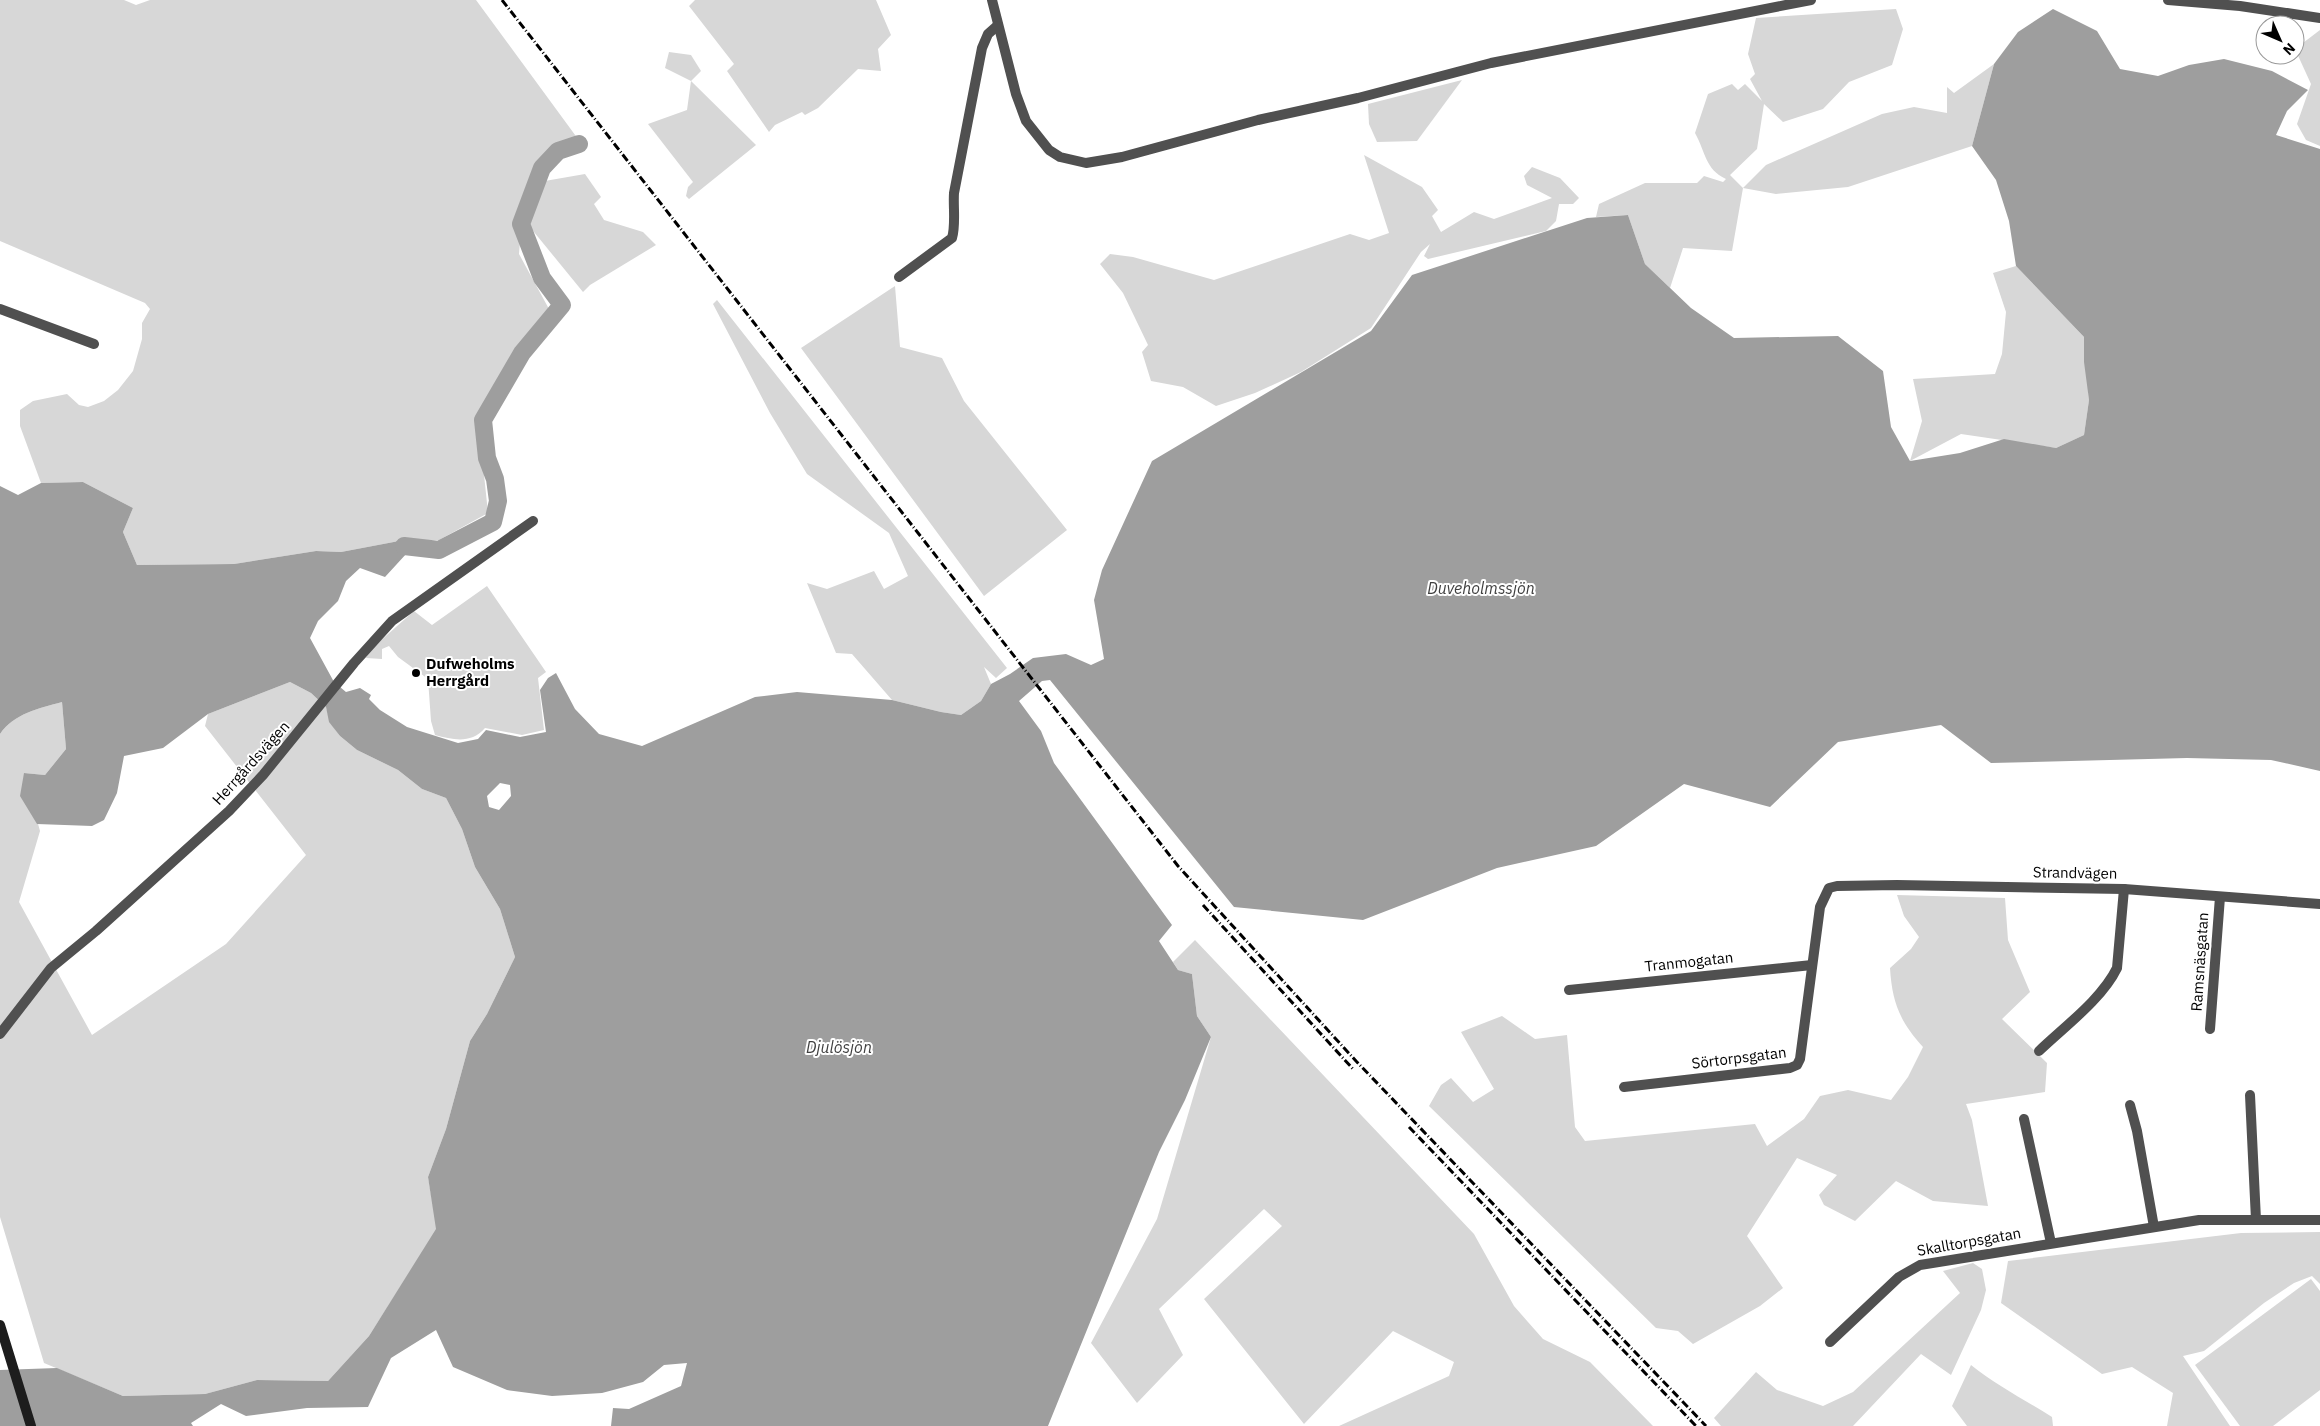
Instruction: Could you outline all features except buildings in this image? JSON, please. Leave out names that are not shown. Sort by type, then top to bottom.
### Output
[{"type":"main road","points":[[0,1325],[31,1426]]},
{"type":"street","points":[[992,0],[997,26],[1016,94],[1026,121],[1049,150],[1060,157],[1086,163],[1131,155],[1258,120],[1358,98],[1491,63],[1812,0]]},
{"type":"street","points":[[2168,0],[2240,6],[2320,18]]},
{"type":"street","points":[[899,277],[952,238],[954,230],[952,216],[954,193],[982,48],[988,34],[997,26]]},
{"type":"street","points":[[0,309],[94,344]]},
{"type":"street","name":"Herrgårdsvägen","points":[[0,1034],[51,968],[96,931],[229,811],[269,769],[338,683],[392,621],[533,521]]},
{"type":"street","name":"Strandvägen","points":[[1828,888],[1844,885],[1897,884],[2124,889],[2320,904]]},
{"type":"street","name":"Sörtorpsgatan","points":[[1624,1087],[1790,1068],[1796,1065],[1800,1059],[1820,906],[1828,888]]},
{"type":"street","points":[[2039,1051],[2113,977],[2117,968],[2124,889]]},
{"type":"street","name":"Ramsnäsgatan","points":[[2210,1029],[2220,897]]},
{"type":"street","name":"Tranmogatan","points":[[1569,990],[1812,965]]},
{"type":"street","points":[[2250,1095],[2256,1220]]},
{"type":"street","points":[[2130,1105],[2137,1131],[2154,1227]]},
{"type":"street","points":[[2024,1119],[2051,1243]]},
{"type":"street","name":"Skalltorpsgatan","points":[[1830,1342],[1909,1269],[1951,1259],[1990,1255],[2051,1243],[2198,1220],[2320,1220]]},
{"type":"shaded area","points":[[0,0],[124,0],[136,5],[150,0],[476,0],[578,139],[548,155],[534,178],[522,217],[519,254],[549,309],[493,386],[478,417],[488,513],[439,540],[399,541],[341,552],[316,551],[234,564],[137,565],[123,532],[133,508],[83,482],[41,483],[20,426],[20,410],[33,401],[67,394],[79,405],[88,407],[104,401],[118,390],[133,371],[142,339],[142,323],[150,309],[145,303],[0,241]]},
{"type":"shaded area","points":[[695,0],[876,0],[891,35],[878,49],[881,71],[858,69],[818,108],[805,115],[802,112],[775,125],[769,132],[727,71],[734,64],[689,6]]},
{"type":"shaded area","points":[[1896,9],[1903,29],[1892,65],[1849,82],[1823,109],[1783,122],[1764,104],[1757,149],[1730,175],[1743,188],[1732,251],[1683,248],[1670,288],[1645,264],[1628,215],[1596,217],[1599,204],[1645,183],[1697,183],[1704,176],[1723,182],[1726,179],[1719,175],[1710,165],[1695,133],[1708,94],[1732,84],[1738,90],[1745,84],[1762,101],[1750,79],[1755,74],[1748,54],[1756,18]]},
{"type":"shaded area","points":[[2320,30],[2320,146],[2306,140],[2297,124],[2311,84],[2302,65],[2305,65],[2305,41]]},
{"type":"shaded area","points":[[669,52],[691,55],[701,71],[691,81],[665,68]]},
{"type":"shaded area","points":[[1994,64],[1972,146],[1848,187],[1776,194],[1743,188],[1766,165],[1882,114],[1914,107],[1947,113],[1947,87],[1954,93]]},
{"type":"shaded area","points":[[1462,80],[1417,141],[1377,142],[1369,124],[1368,104]]},
{"type":"shaded area","points":[[691,81],[756,145],[689,199],[686,196],[688,187],[693,182],[648,124],[687,110]]},
{"type":"shaded area","points":[[1364,155],[1422,187],[1438,210],[1432,216],[1441,232],[1474,212],[1494,219],[1552,198],[1527,185],[1524,176],[1532,167],[1560,178],[1579,198],[1573,204],[1559,204],[1556,221],[1546,231],[1428,259],[1424,256],[1430,244],[1421,252],[1371,328],[1301,372],[1255,393],[1216,406],[1183,387],[1151,381],[1142,352],[1148,345],[1123,293],[1100,264],[1110,254],[1133,257],[1214,280],[1350,234],[1369,240],[1389,233]]},
{"type":"shaded area","points":[[585,174],[601,197],[594,204],[604,220],[643,232],[656,245],[590,285],[583,292],[525,221],[539,182]]},
{"type":"shaded area","points":[[2016,266],[2084,337],[2089,400],[2084,435],[2056,448],[1961,434],[1910,461],[1922,421],[1913,379],[1995,374],[2002,354],[2006,312],[1993,273]]},
{"type":"shaded area","points":[[895,286],[900,347],[942,358],[964,401],[1067,530],[984,596],[801,348]]},
{"type":"shaded area","points":[[717,300],[1007,668],[996,678],[984,667],[991,684],[981,701],[961,715],[892,700],[852,654],[836,653],[807,583],[827,589],[874,571],[884,589],[908,576],[889,533],[807,474],[770,413],[713,304]]},
{"type":"shaded area","points":[[487,586],[546,672],[538,678],[544,730],[522,735],[485,728],[474,737],[468,739],[435,735],[431,721],[428,679],[398,657],[389,646],[382,649],[382,659],[366,658],[369,651],[414,611],[432,625]]},
{"type":"shaded area","points":[[290,682],[311,693],[326,707],[330,722],[340,736],[357,750],[398,770],[422,789],[446,798],[462,829],[475,867],[500,909],[515,957],[487,1014],[470,1041],[446,1129],[428,1177],[437,1229],[369,1336],[328,1381],[257,1380],[205,1394],[123,1396],[44,1363],[0,1217],[0,734],[12,721],[36,709],[62,702],[66,749],[45,775],[24,773],[40,831],[19,902],[92,1035],[226,944],[306,855],[205,726],[208,714]]},
{"type":"shaded area","points":[[1897,895],[2005,898],[2008,940],[2030,992],[2002,1019],[2047,1063],[2045,1092],[1966,1104],[1972,1120],[1988,1206],[1933,1201],[1896,1181],[1855,1221],[1824,1205],[1819,1195],[1837,1175],[1797,1158],[1747,1236],[1783,1288],[1760,1306],[1693,1344],[1678,1331],[1656,1328],[1429,1106],[1441,1085],[1451,1078],[1473,1102],[1494,1089],[1461,1032],[1502,1016],[1535,1039],[1567,1035],[1575,1127],[1585,1141],[1755,1124],[1767,1146],[1804,1119],[1820,1096],[1848,1090],[1891,1100],[1908,1077],[1923,1047],[1903,1020],[1895,1001],[1891,980],[1890,968],[1911,949],[1919,937],[1904,916]]},
{"type":"shaded area","points":[[1195,940],[1474,1234],[1514,1306],[1543,1339],[1590,1362],[1653,1426],[1339,1426],[1449,1376],[1454,1362],[1393,1331],[1304,1424],[1204,1299],[1282,1226],[1264,1209],[1159,1309],[1183,1355],[1137,1403],[1091,1343],[1157,1219],[1211,1037],[1197,1016],[1192,974],[1178,970],[1173,962]]},
{"type":"shaded area","points":[[2320,1232],[2320,1284],[2312,1276],[2294,1283],[2264,1303],[2204,1351],[2183,1356],[2230,1426],[2167,1426],[2173,1393],[2132,1367],[2102,1374],[2001,1303],[2008,1261],[2241,1233]]},
{"type":"shaded area","points":[[1973,1263],[1982,1269],[1986,1290],[1981,1310],[1951,1375],[1921,1354],[1853,1426],[1721,1426],[1714,1418],[1756,1372],[1777,1390],[1823,1406],[1853,1392],[1960,1293],[1943,1271]]},
{"type":"shaded area","points":[[2311,1279],[2320,1291],[2320,1390],[2273,1426],[2240,1426],[2195,1365]]},
{"type":"shaded area","points":[[1971,1365],[2000,1386],[2052,1417],[2053,1426],[1967,1426],[1952,1406]]},
{"type":"water","points":[[2053,9],[2097,31],[2120,69],[2158,76],[2189,65],[2224,59],[2272,71],[2308,90],[2287,111],[2276,135],[2320,149],[2320,771],[2271,760],[2187,758],[1991,763],[1941,725],[1838,742],[1770,807],[1684,784],[1596,846],[1497,868],[1363,920],[1234,907],[1050,680],[1042,681],[1019,701],[1041,731],[1054,763],[1172,925],[1159,941],[1178,970],[1192,974],[1197,1016],[1211,1037],[1185,1100],[1159,1152],[1048,1426],[611,1426],[613,1408],[629,1409],[681,1386],[687,1363],[664,1365],[643,1382],[602,1393],[552,1396],[507,1390],[453,1367],[436,1330],[391,1358],[368,1407],[307,1408],[246,1416],[221,1404],[191,1423],[193,1426],[0,1426],[0,1370],[57,1368],[123,1396],[205,1394],[257,1380],[328,1381],[369,1336],[436,1229],[428,1177],[446,1129],[470,1041],[487,1014],[515,957],[500,909],[475,867],[462,829],[446,798],[422,789],[398,770],[357,750],[340,736],[329,722],[326,707],[311,693],[290,682],[208,714],[163,748],[124,756],[117,793],[104,820],[92,826],[37,824],[20,796],[24,773],[45,775],[66,749],[62,702],[36,709],[12,721],[0,734],[0,486],[18,495],[41,483],[83,482],[133,508],[123,532],[137,565],[234,564],[316,551],[341,552],[399,541],[407,553],[385,577],[360,568],[346,581],[338,601],[318,621],[310,638],[334,682],[346,692],[360,688],[371,695],[369,699],[380,710],[407,727],[458,743],[478,739],[486,730],[520,737],[546,732],[540,690],[548,678],[556,673],[575,709],[599,734],[642,746],[755,697],[797,692],[892,700],[961,715],[981,701],[991,684],[1033,658],[1066,654],[1091,665],[1104,659],[1094,600],[1102,570],[1152,461],[1371,331],[1412,275],[1587,218],[1628,215],[1645,264],[1691,308],[1734,338],[1838,336],[1883,371],[1891,427],[1910,461],[1960,453],[2004,439],[2056,448],[2084,435],[2089,400],[2084,362],[2084,337],[2016,266],[2009,221],[1996,180],[1972,146],[1994,64],[2018,32]],"holes":[[[500,783],[510,785],[511,796],[499,810],[489,807],[487,796]]]},
{"type":"waterway","points":[[404,546],[439,550],[493,522],[498,501],[495,479],[487,458],[483,420],[522,353],[562,305],[542,278],[521,224],[542,168],[558,151],[579,144]]},
{"type":"railway","points":[[502,0],[1178,866],[1356,1061],[1706,1426]]},
{"type":"railway","points":[[1203,905],[1353,1069]]},
{"type":"railway","points":[[1409,1127],[1696,1426]]},
{"type":"place","name":"Dufweholms Herrgård","points":[[416,673]]},
{"type":"water label","name":"Duveholmssjön","points":[[1481,588]]},
{"type":"water label","name":"Djulösjön","points":[[839,1047]]}]
